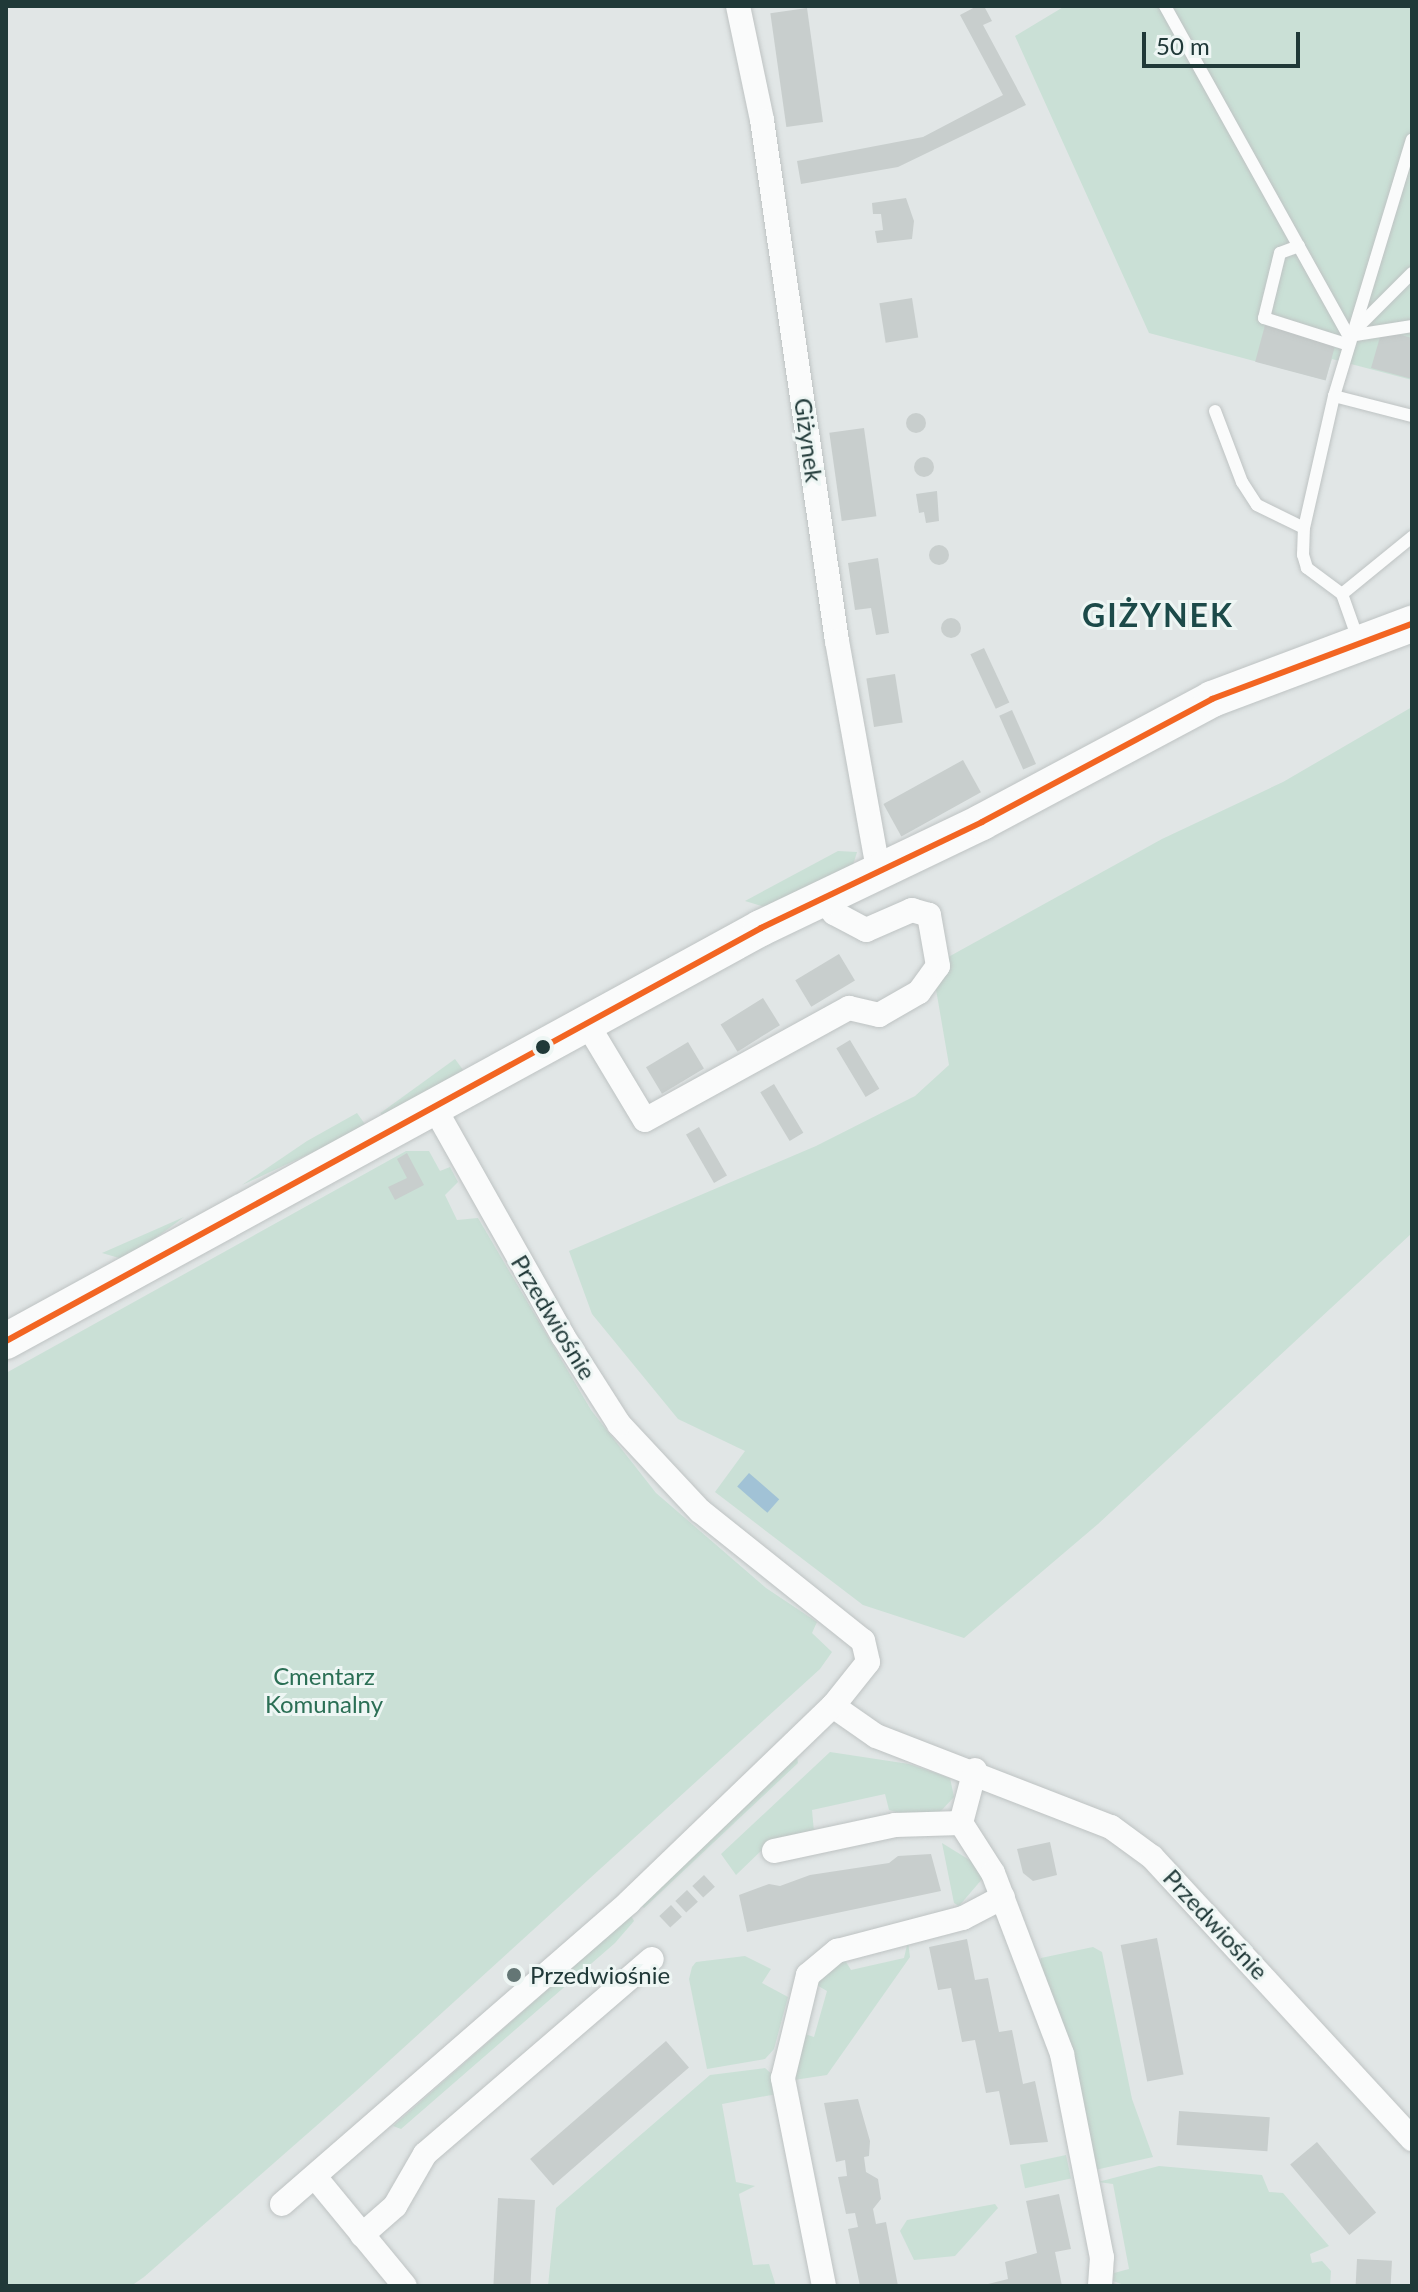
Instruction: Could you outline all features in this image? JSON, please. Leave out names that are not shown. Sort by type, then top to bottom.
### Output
[{"type":"street","name":"Giżynek","points":[[738,6],[762,120],[837,641],[879,874]]},
{"type":"street","points":[[6,1341],[586,1022],[823,899],[879,874],[1212,699],[1412,624]]},
{"type":"street","points":[[586,1022],[645,1120],[849,1008],[879,1015],[919,992],[938,966],[929,915],[912,910],[866,930],[834,913],[823,899]]},
{"type":"street","name":"Przedwiośnie","points":[[282,2204],[629,1902],[833,1706],[863,1674],[868,1662],[863,1641],[700,1511],[619,1424],[563,1336],[433,1105]]},
{"type":"street","name":"Przedwiośnie","points":[[833,1706],[876,1736],[975,1770],[1111,1827],[1152,1857],[1412,2139]]},
{"type":"street","points":[[975,1770],[961,1823],[1003,1897],[1062,2054],[1102,2257],[1100,2286]]},
{"type":"street","points":[[774,1851],[895,1825],[961,1823]]},
{"type":"street","points":[[824,2286],[783,2078],[808,1975],[837,1951],[963,1918],[1003,1897]]},
{"type":"street","points":[[362,2235],[395,2206],[425,2154],[652,1959]]},
{"type":"street","points":[[315,2177],[405,2286]]},
{"type":"lane","points":[[1165,6],[1348,340]]},
{"type":"lane","points":[[1359,642],[1342,594],[1307,568],[1304,528],[1348,340],[1386,235],[1412,140]]},
{"type":"lane","points":[[1299,246],[1280,253],[1264,318],[1348,340],[1412,326]]},
{"type":"lane","points":[[1348,340],[1412,273]]},
{"type":"lane","points":[[1334,396],[1412,416]]},
{"type":"lane","points":[[1215,411],[1242,482],[1257,505],[1304,528]]},
{"type":"lane","points":[[1342,594],[1412,537]]},
{"type":"green space","points":[[1065,6],[1412,6],[1412,380],[1332,359],[1325,380],[1149,333],[1015,36]]},
{"type":"green space","points":[[1412,707],[1412,1233],[1098,1524],[964,1638],[863,1605],[715,1492],[745,1451],[678,1419],[592,1314],[569,1251],[816,1146],[915,1096],[949,1065],[932,966],[1162,839],[1283,782]]},
{"type":"green space","points":[[838,851],[857,852],[853,865],[772,909],[745,901]]},
{"type":"green space","points":[[455,1059],[466,1074],[392,1128],[381,1113]]},
{"type":"green space","points":[[357,1113],[367,1127],[242,1185],[307,1141]]},
{"type":"green space","name":"Cmentarz Komunalny","points":[[406,1151],[429,1151],[440,1171],[450,1167],[458,1182],[445,1195],[457,1220],[478,1218],[591,1410],[656,1493],[766,1588],[817,1622],[812,1633],[832,1652],[820,1669],[356,2091],[144,2277],[131,2286],[6,2286],[6,1373]]},
{"type":"green space","points":[[184,1217],[126,1260],[102,1253]]},
{"type":"green space","points":[[830,1752],[909,1764],[950,1778],[954,1797],[939,1813],[919,1818],[889,1810],[885,1794],[812,1810],[814,1832],[767,1845],[736,1875],[721,1854]]},
{"type":"green space","points":[[797,1757],[798,1763],[644,1908],[642,1906]]},
{"type":"green space","points":[[942,1843],[976,1864],[983,1878],[959,1906],[954,1903]]},
{"type":"green space","points":[[631,1916],[634,1921],[615,1943],[401,2129],[393,2126]]},
{"type":"green space","points":[[908,1941],[910,1957],[827,2075],[794,2080],[805,2034],[814,2037],[827,1991],[815,1984],[843,1957],[851,1970],[904,1958]]},
{"type":"green space","points":[[1093,1947],[1102,1952],[1132,2099],[1153,2157],[1095,2170],[1039,1964],[1041,1958]]},
{"type":"green space","points":[[745,1956],[771,1969],[762,1983],[788,1997],[774,2049],[765,2059],[707,2069],[689,1979],[692,1967],[696,1962]]},
{"type":"green space","points":[[765,2068],[774,2076],[777,2094],[722,2104],[736,2182],[755,2186],[739,2194],[753,2265],[769,2264],[776,2286],[548,2286],[556,2208],[710,2075]]},
{"type":"green space","points":[[1066,2155],[1071,2178],[1025,2188],[1020,2165]]},
{"type":"green space","points":[[1159,2166],[1262,2175],[1269,2192],[1283,2193],[1329,2246],[1310,2254],[1312,2263],[1322,2261],[1331,2271],[1330,2286],[1127,2286],[1113,2281],[1114,2273],[1129,2269],[1113,2184],[1098,2182]]},
{"type":"green space","points":[[995,2204],[998,2208],[955,2256],[914,2260],[900,2231],[907,2220]]},
{"type":"water","points":[[749,1473],[779,1499],[767,1513],[737,1487]]},
{"type":"building","points":[[977,6],[984,6],[992,21],[983,25],[1026,105],[898,167],[801,184],[797,161],[923,137],[1003,95],[960,15]]},
{"type":"building","points":[[807,8],[823,122],[786,127],[770,13]]},
{"type":"building","points":[[906,198],[914,221],[912,239],[877,243],[875,231],[883,230],[881,214],[873,214],[872,203]]},
{"type":"building","points":[[912,298],[918,338],[886,343],[879,303]]},
{"type":"building","points":[[1265,325],[1336,344],[1326,381],[1255,362]]},
{"type":"building","points":[[1382,330],[1412,338],[1412,379],[1371,368]]},
{"type":"building","points":[[916,413],[923,416],[926,423],[923,430],[916,433],[909,430],[906,423],[909,416]]},
{"type":"building","points":[[864,428],[876,516],[842,521],[829,433]]},
{"type":"building","points":[[924,457],[931,460],[934,467],[931,474],[924,477],[917,474],[914,467],[917,460]]},
{"type":"building","points":[[937,491],[939,521],[926,523],[924,512],[919,513],[916,494]]},
{"type":"building","points":[[939,545],[946,548],[949,555],[946,562],[939,565],[932,562],[929,555],[932,548]]},
{"type":"building","points":[[878,558],[889,633],[876,635],[871,608],[855,610],[848,563]]},
{"type":"building","points":[[951,618],[958,621],[961,628],[958,635],[951,638],[944,635],[941,628],[944,621]]},
{"type":"building","points":[[984,648],[1009,702],[996,709],[970,654]]},
{"type":"building","points":[[895,674],[903,722],[874,727],[866,679]]},
{"type":"building","points":[[1012,710],[1036,764],[1023,770],[999,716]]},
{"type":"building","points":[[963,760],[981,792],[901,836],[883,804]]},
{"type":"building","points":[[839,954],[855,981],[811,1007],[795,980]]},
{"type":"building","points":[[763,998],[780,1025],[738,1052],[721,1024]]},
{"type":"building","points":[[850,1040],[879,1089],[866,1097],[836,1048]]},
{"type":"building","points":[[688,1042],[704,1069],[662,1094],[646,1067]]},
{"type":"building","points":[[774,1084],[803,1133],[790,1141],[760,1092]]},
{"type":"building","points":[[699,1127],[727,1175],[714,1183],[686,1134]]},
{"type":"building","points":[[407,1153],[424,1185],[395,1200],[388,1187],[407,1178],[397,1159]]},
{"type":"building","points":[[1050,1842],[1057,1875],[1033,1881],[1023,1873],[1017,1849]]},
{"type":"building","points":[[931,1854],[941,1891],[747,1932],[739,1895],[769,1884],[780,1886],[810,1875],[889,1863],[898,1856]]},
{"type":"building","points":[[704,1875],[715,1887],[703,1898],[692,1886]]},
{"type":"building","points":[[687,1890],[698,1902],[686,1913],[675,1901]]},
{"type":"building","points":[[671,1905],[682,1917],[670,1928],[659,1916]]},
{"type":"building","points":[[1157,1938],[1184,2074],[1147,2082],[1121,1945]]},
{"type":"building","points":[[967,1939],[975,1980],[988,1978],[999,2032],[1012,2030],[1023,2084],[1035,2081],[1048,2142],[1010,2145],[999,2091],[986,2093],[975,2040],[962,2042],[951,1988],[938,1990],[929,1947]]},
{"type":"building","points":[[666,2041],[689,2067],[553,2186],[530,2159]]},
{"type":"building","points":[[858,2099],[870,2141],[869,2156],[864,2157],[866,2172],[878,2179],[881,2199],[873,2209],[876,2224],[886,2222],[898,2286],[860,2286],[848,2229],[858,2227],[855,2213],[846,2214],[838,2177],[847,2176],[845,2160],[836,2162],[824,2103]]},
{"type":"building","points":[[1179,2111],[1270,2117],[1267,2151],[1177,2145]]},
{"type":"building","points":[[1317,2142],[1376,2212],[1349,2235],[1290,2164]]},
{"type":"building","points":[[1059,2194],[1071,2249],[1055,2252],[1062,2286],[980,2286],[1008,2279],[1005,2262],[1037,2253],[1026,2201]]},
{"type":"building","points":[[498,2198],[535,2200],[530,2286],[493,2284]]},
{"type":"building","points":[[1357,2259],[1392,2261],[1391,2286],[1356,2286]]},
{"type":"transit line","points":[[6,1341],[761,928],[982,822],[1212,699],[1412,624]]},
{"type":"place","name":"Przedwiośnie","points":[[514,1975]]},
{"type":"district","name":"GIŻYNEK","points":[[1158,615]]}]
